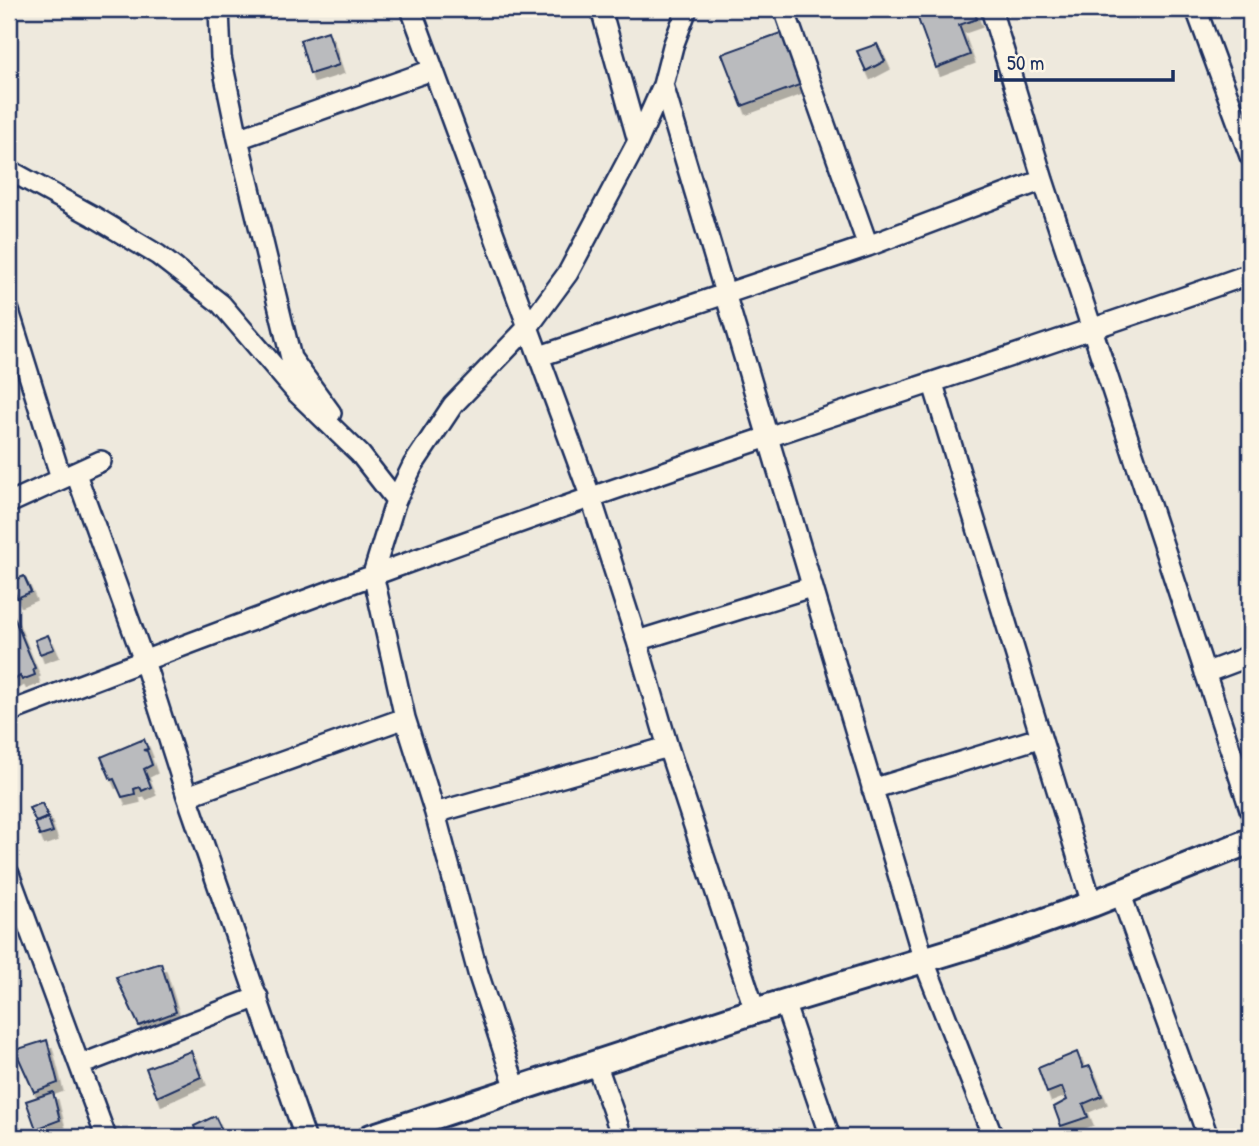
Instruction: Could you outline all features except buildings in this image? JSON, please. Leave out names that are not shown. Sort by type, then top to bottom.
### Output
[{"type":"street","points":[[219,9],[221,57],[291,358],[396,500]]},
{"type":"street","points":[[411,9],[530,326],[591,498],[668,747],[755,1011]]},
{"type":"street","points":[[601,9],[638,141]]},
{"type":"street","points":[[516,1089],[478,973],[435,814],[405,718],[373,574],[396,500],[413,465],[453,405],[530,326],[568,273],[638,141],[663,85],[673,46],[687,9]]},
{"type":"street","points":[[783,9],[868,246]]},
{"type":"street","points":[[991,9],[1043,180],[1250,809]]},
{"type":"street","points":[[1196,9],[1250,156]]},
{"type":"street","points":[[238,139],[432,70]]},
{"type":"street","points":[[663,85],[924,961],[993,1137]]},
{"type":"street","points":[[9,170],[158,255],[221,304],[297,393],[360,454]]},
{"type":"street","points":[[540,356],[868,246],[1043,180]]},
{"type":"street","points":[[9,712],[373,574],[768,437],[1093,331],[1250,274]]},
{"type":"street","points":[[9,311],[68,476],[144,661],[187,796],[305,1137]]},
{"type":"street","points":[[933,384],[1092,904]]},
{"type":"street","points":[[9,503],[101,461]]},
{"type":"street","points":[[637,641],[811,587]]},
{"type":"street","points":[[1205,673],[1250,656]]},
{"type":"street","points":[[187,796],[405,718]]},
{"type":"street","points":[[872,789],[1040,738]]},
{"type":"street","points":[[435,814],[668,747]]},
{"type":"street","points":[[371,1137],[416,1130],[516,1089],[755,1011],[924,961],[1092,904],[1250,841]]},
{"type":"street","points":[[9,874],[106,1137]]},
{"type":"street","points":[[1120,891],[1208,1137]]},
{"type":"street","points":[[80,1065],[258,997]]},
{"type":"street","points":[[784,1002],[830,1137]]},
{"type":"street","points":[[596,1063],[622,1137]]}]
